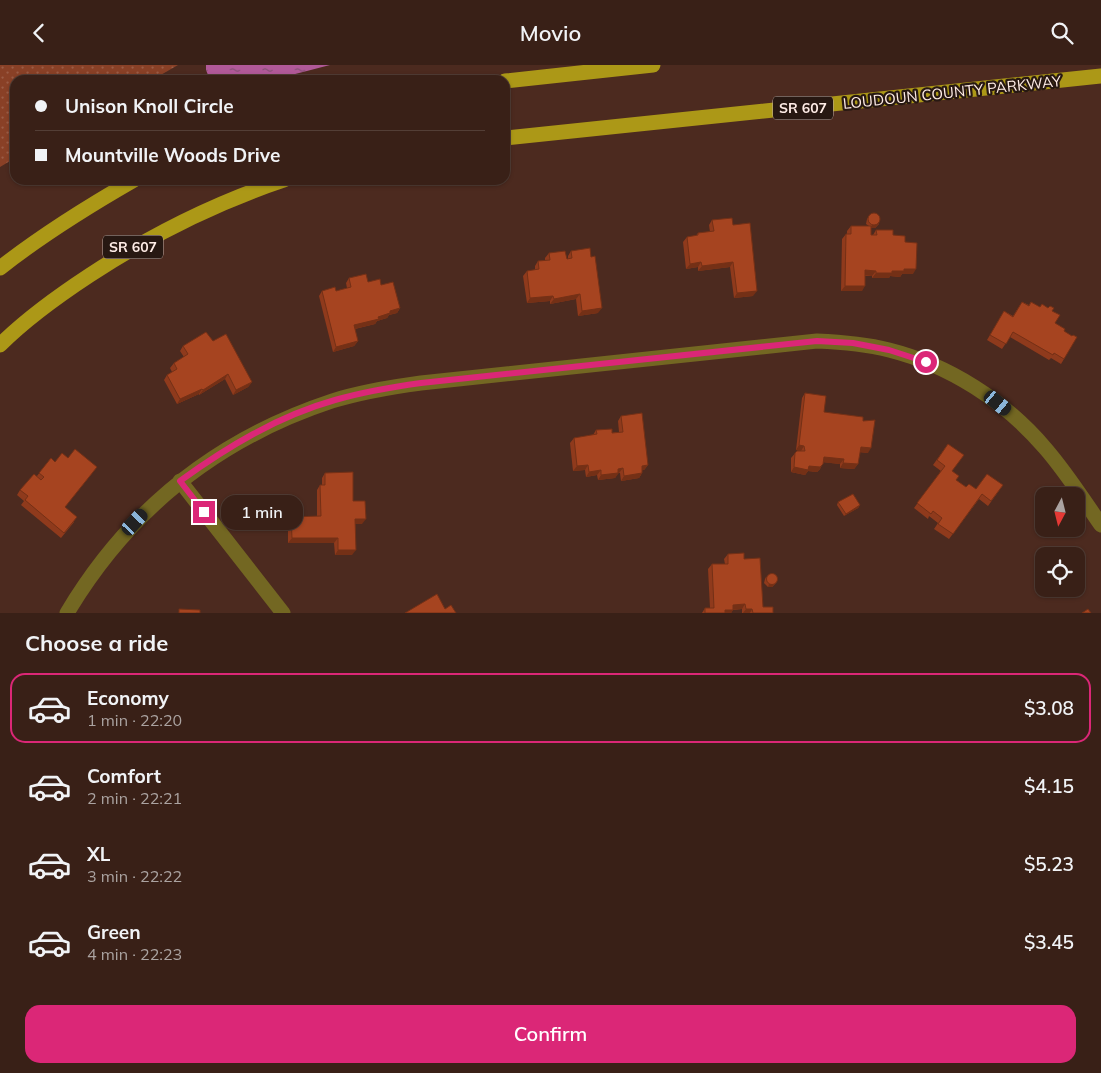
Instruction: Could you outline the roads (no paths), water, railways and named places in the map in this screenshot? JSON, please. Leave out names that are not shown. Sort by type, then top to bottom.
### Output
[{"type":"main road","points":[[510,80],[653,65]]},
{"type":"main road","name":"LOUDOUN COUNTY PARKWAY","points":[[510,137],[1101,76]]},
{"type":"main road","points":[[0,268],[35,241],[83,209],[125,185]]},
{"type":"main road","name":"SR 607","points":[[0,345],[15,329],[62,293],[146,239],[196,213],[268,185]]},
{"type":"street","points":[[67,613],[84,585],[113,546],[146,511],[180,481],[216,455],[288,417],[334,401],[381,389],[421,383],[817,341],[853,343],[889,350],[926,362],[953,374],[987,394],[1019,420],[1045,448],[1101,525]]},
{"type":"street","points":[[180,481],[283,613]]},
{"type":"water","points":[[206,65],[330,65],[291,75],[208,75]]}]
